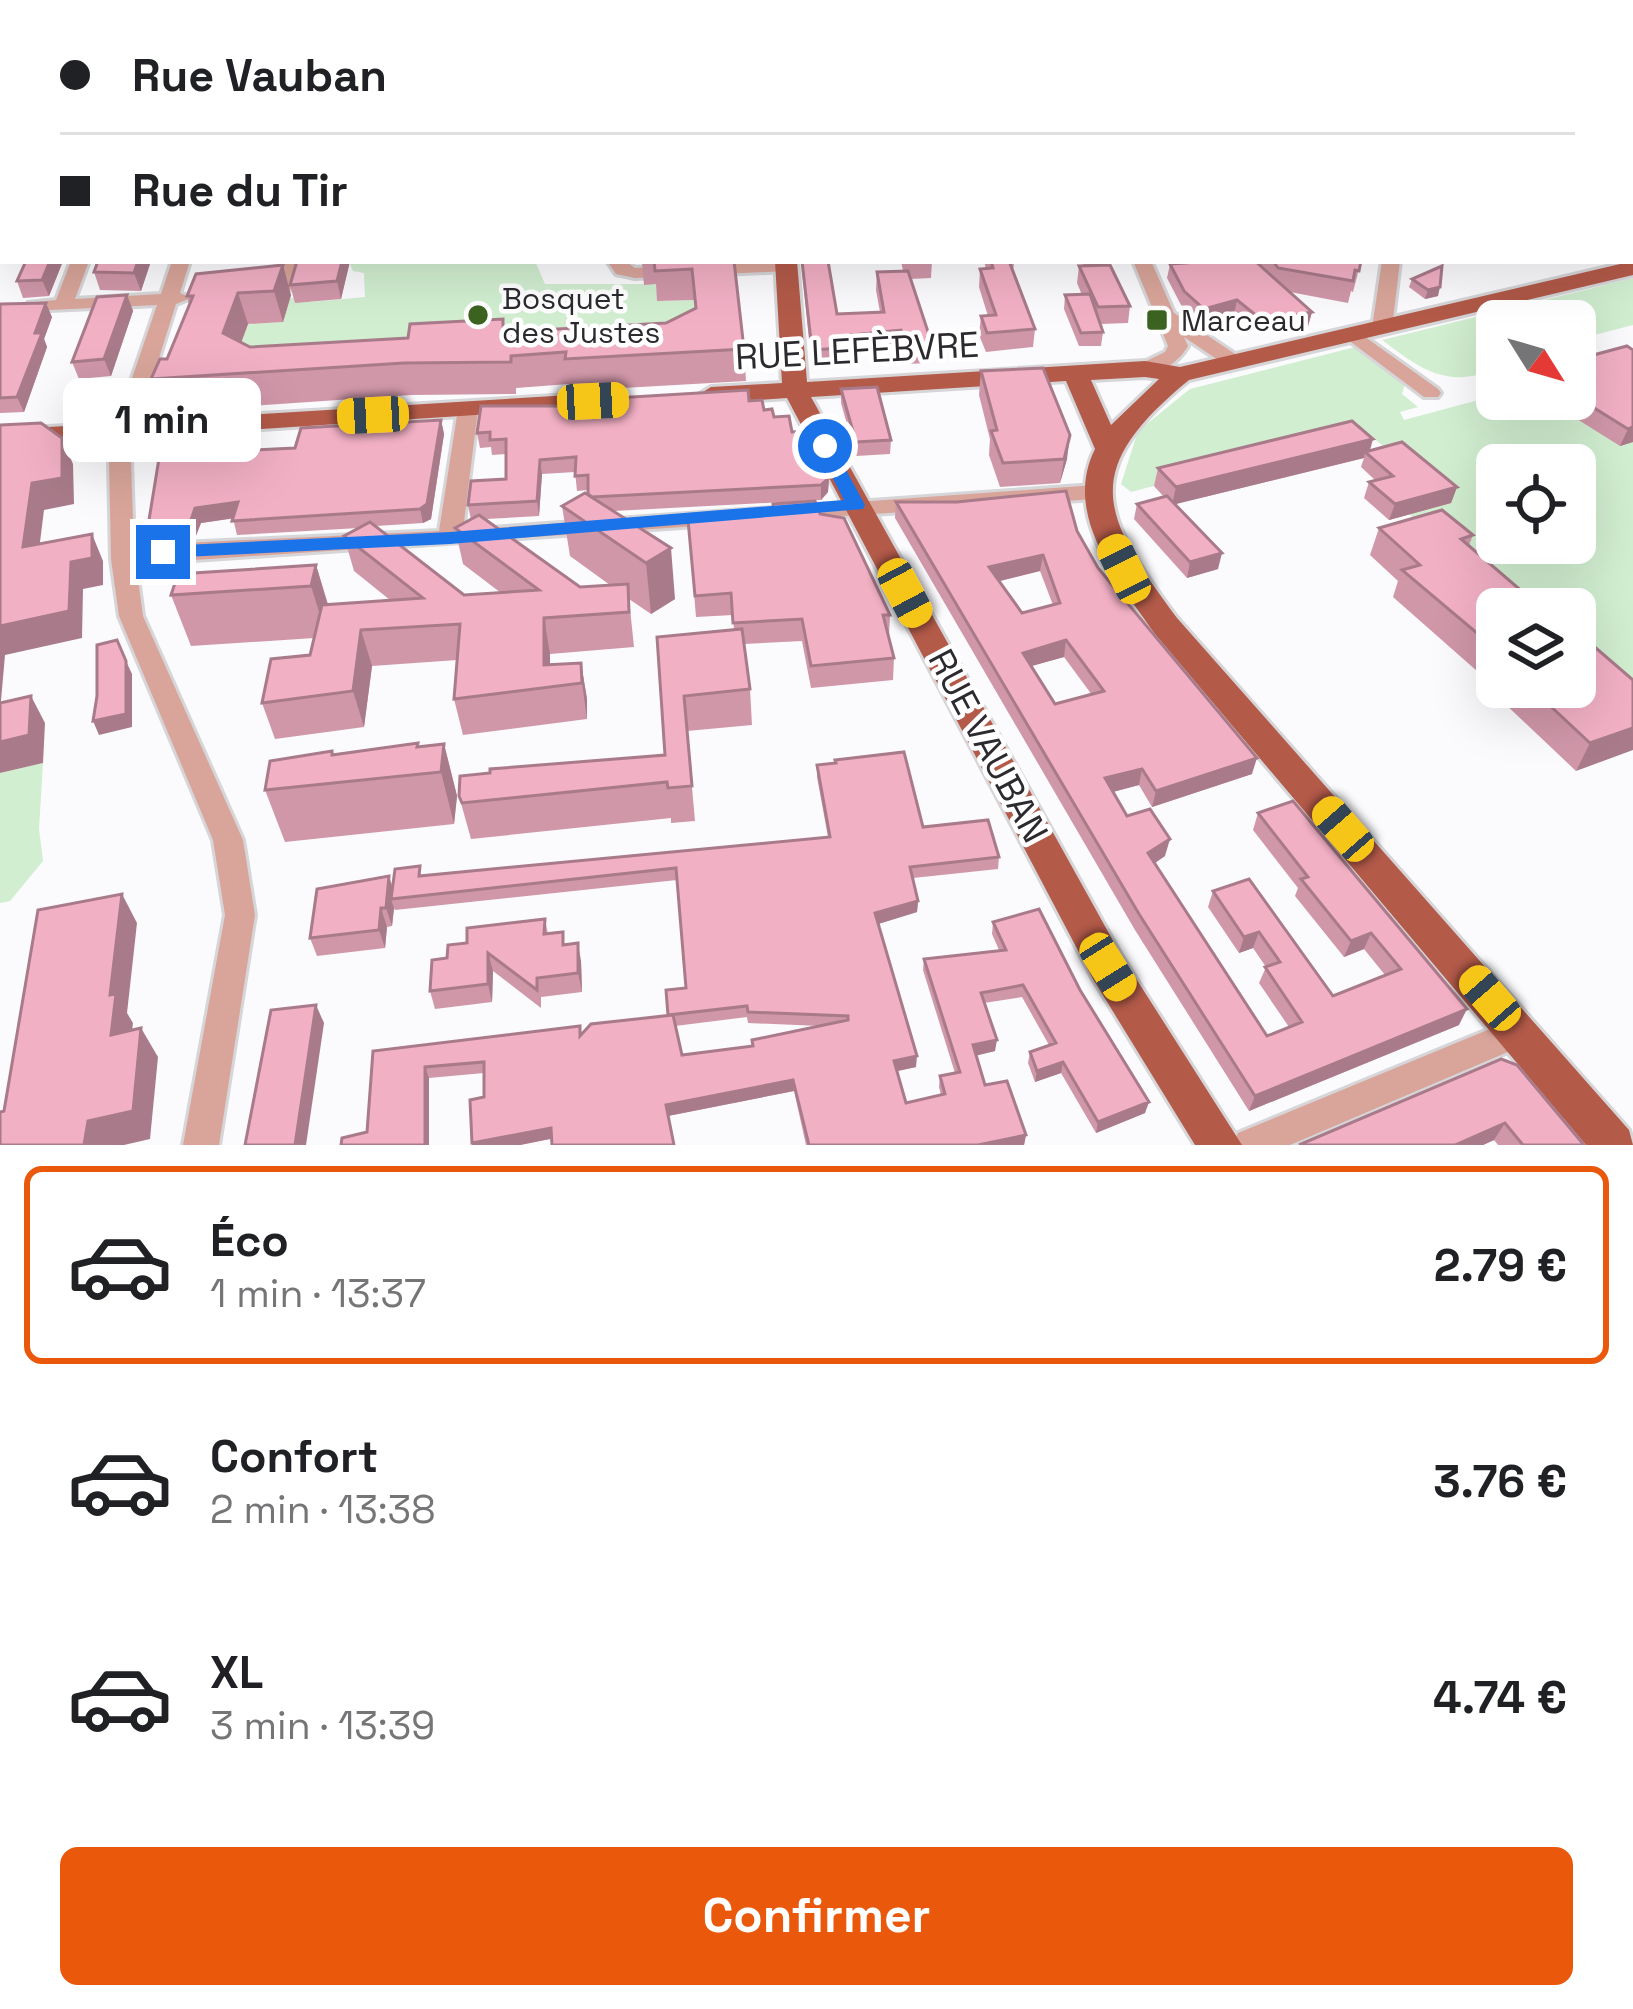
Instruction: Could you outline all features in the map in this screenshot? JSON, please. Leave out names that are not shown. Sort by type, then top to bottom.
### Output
[{"type":"main road","name":"RUE VAUBAN","points":[[786,264],[795,390],[1108,967],[1220,1145]]},
{"type":"main road","name":"RUE LEFÈBVRE","points":[[694,396],[1145,369],[1180,375],[1633,268]]},
{"type":"main road","points":[[1076,374],[1106,445]]},
{"type":"main road","points":[[1180,375],[1154,393],[1106,445],[1095,492],[1103,529],[1124,569],[1166,626],[1614,1145]]},
{"type":"main road","points":[[0,438],[635,399]]},
{"type":"street","points":[[64,304],[79,264]]},
{"type":"street","points":[[180,264],[124,431],[120,461],[123,559],[131,616],[228,840],[240,915],[201,1145]]},
{"type":"street","points":[[242,290],[286,285],[293,264]]},
{"type":"street","points":[[618,264],[634,273],[771,264]]},
{"type":"street","points":[[1143,264],[1178,346],[1172,356],[1145,369]]},
{"type":"street","points":[[1382,328],[1391,264]]},
{"type":"street","points":[[25,308],[198,296]]},
{"type":"street","points":[[1169,319],[1231,360]]},
{"type":"street","points":[[1354,335],[1431,393]]},
{"type":"street","points":[[450,538],[467,409]]},
{"type":"street","points":[[123,559],[163,552],[450,538],[856,505],[1095,492]]},
{"type":"street","points":[[1250,1145],[1519,1032]]},
{"type":"green space","points":[[350,264],[536,264],[545,284],[656,284],[658,301],[694,300],[699,343],[232,369],[247,324],[282,322],[290,298],[310,297],[310,302],[365,297],[364,273],[353,271]]},
{"type":"green space","points":[[1633,278],[1633,325],[1596,335],[1596,300],[1544,300]]},
{"type":"green space","points":[[1476,317],[1476,375],[1438,374],[1382,340]]},
{"type":"green space","points":[[1355,347],[1405,384],[1402,394],[1418,407],[1400,412],[1404,420],[1476,401],[1476,420],[1596,420],[1596,385],[1633,360],[1633,710],[1596,677],[1596,588],[1494,588],[1409,514],[1449,502],[1364,430],[1131,492],[1121,484],[1138,431],[1190,389]]},
{"type":"green space","points":[[43,763],[39,829],[43,861],[10,901],[0,903],[0,773]]},
{"type":"building","points":[[25,264],[49,264],[42,280],[17,281]]},
{"type":"building","points":[[97,264],[137,264],[134,273],[94,272]]},
{"type":"building","points":[[296,264],[341,264],[337,281],[290,285]]},
{"type":"building","points":[[654,264],[734,264],[744,349],[565,359],[566,352],[511,356],[511,362],[404,363],[151,379],[160,359],[167,359],[193,296],[187,296],[196,274],[283,265],[274,291],[238,293],[223,333],[250,347],[408,338],[410,324],[503,319],[503,332],[666,323],[696,308],[692,269],[655,271]]},
{"type":"building","points":[[802,264],[829,264],[837,314],[884,312],[877,272],[908,271],[932,344],[906,346],[901,330],[840,336],[841,348],[812,350]]},
{"type":"building","points":[[992,264],[1010,264],[1035,329],[987,333],[981,316],[996,315],[980,269],[993,268]]},
{"type":"building","points":[[1170,264],[1258,264],[1312,312],[1263,321],[1237,300],[1204,309],[1184,291]]},
{"type":"building","points":[[1275,264],[1360,264],[1353,281]]},
{"type":"building","points":[[1110,265],[1130,306],[1098,307],[1079,266]]},
{"type":"building","points":[[1442,266],[1440,287],[1428,290],[1412,279]]},
{"type":"building","points":[[1090,294],[1103,332],[1081,333],[1065,295]]},
{"type":"building","points":[[127,295],[104,359],[72,362],[97,297]]},
{"type":"building","points":[[46,303],[35,333],[42,333],[17,397],[0,398],[0,304]]},
{"type":"building","points":[[1627,346],[1633,350],[1633,427],[1628,429],[1596,409],[1596,354]]},
{"type":"building","points":[[1043,368],[1070,435],[1064,459],[1003,463],[991,431],[997,430],[981,371]]},
{"type":"building","points":[[877,387],[891,440],[856,442],[841,389]]},
{"type":"building","points":[[748,390],[749,401],[762,400],[764,410],[772,409],[774,417],[789,416],[792,432],[804,431],[829,478],[821,485],[592,497],[588,475],[575,476],[576,457],[540,460],[537,501],[468,505],[471,481],[506,479],[506,439],[490,440],[490,432],[477,433],[481,406],[566,406],[566,401]]},
{"type":"building","points":[[441,420],[427,504],[420,509],[232,521],[238,502],[195,508],[190,523],[148,526],[162,440],[238,432],[231,451],[295,448],[301,428]]},
{"type":"building","points":[[1352,421],[1373,439],[1176,487],[1158,468]]},
{"type":"building","points":[[41,423],[62,438],[62,478],[32,483],[23,547],[92,534],[92,558],[71,562],[69,611],[0,626],[0,425]]},
{"type":"building","points":[[1402,442],[1457,487],[1395,504],[1369,482],[1393,476],[1365,452]]},
{"type":"building","points":[[1066,491],[1077,531],[1098,568],[1257,758],[1156,791],[1142,769],[1105,778],[1127,816],[1150,809],[1170,839],[1148,853],[1267,1036],[1302,1022],[1265,967],[1280,962],[1259,932],[1244,937],[1213,891],[1249,879],[1333,996],[1401,969],[1371,933],[1351,941],[1301,879],[1308,877],[1258,813],[1293,801],[1467,1009],[1255,1096],[1139,914],[896,502],[957,502]],"holes":[[[1043,555],[1060,603],[1022,613],[989,567]],[[1066,640],[1104,691],[1055,704],[1023,653]]]},
{"type":"building","points":[[585,493],[671,548],[646,563],[562,506]]},
{"type":"building","points":[[1167,496],[1222,553],[1190,562],[1137,504]]},
{"type":"building","points":[[815,501],[820,514],[844,518],[890,615],[883,615],[894,658],[811,666],[802,619],[733,623],[731,593],[695,596],[688,520],[774,514],[773,504]]},
{"type":"building","points":[[1442,510],[1473,535],[1461,539],[1476,552],[1476,564],[1490,564],[1518,588],[1476,588],[1476,632],[1402,570],[1420,565],[1379,528]]},
{"type":"building","points":[[479,515],[580,587],[628,584],[629,612],[544,618],[544,665],[581,663],[582,683],[454,699],[460,624],[361,630],[353,691],[262,703],[271,659],[310,655],[322,605],[423,598],[344,536],[370,522],[464,595],[539,590],[455,528]]},
{"type":"building","points":[[316,565],[311,586],[171,595],[178,574]]},
{"type":"building","points":[[742,629],[750,689],[684,696],[692,786],[668,788],[667,782],[462,803],[460,776],[490,773],[490,769],[665,755],[657,637]]},
{"type":"building","points":[[117,640],[126,661],[126,714],[93,721],[97,645]]},
{"type":"building","points":[[1596,648],[1633,680],[1633,728],[1590,743],[1552,708],[1596,708]]},
{"type":"building","points":[[31,696],[29,735],[0,742],[0,703]]},
{"type":"building","points":[[418,743],[417,747],[444,744],[441,772],[265,790],[270,761]]},
{"type":"building","points":[[904,752],[923,827],[988,820],[999,857],[910,867],[918,901],[875,913],[917,1056],[894,1061],[906,1103],[945,1094],[940,1076],[960,1072],[924,959],[1006,950],[993,922],[1039,909],[1080,990],[1149,1102],[1098,1122],[1063,1062],[1037,1071],[1030,1052],[1056,1043],[1023,985],[981,993],[997,1040],[973,1045],[985,1085],[1007,1081],[1026,1135],[978,1145],[809,1145],[793,1080],[666,1105],[674,1145],[552,1145],[551,1128],[472,1143],[470,1100],[484,1097],[484,1062],[425,1067],[425,1145],[341,1145],[342,1138],[367,1132],[373,1051],[580,1026],[580,1036],[591,1024],[673,1015],[682,1055],[753,1046],[752,1040],[848,1020],[848,1016],[748,1012],[747,1006],[668,1015],[666,990],[686,988],[676,868],[391,899],[395,869],[420,866],[419,876],[830,837],[817,765]]},
{"type":"building","points":[[389,876],[379,930],[310,938],[317,889]]},
{"type":"building","points":[[122,894],[110,995],[116,994],[111,1035],[141,1028],[133,1111],[88,1121],[84,1145],[0,1145],[0,1112],[4,1111],[38,910]]},
{"type":"building","points":[[545,919],[544,934],[563,932],[563,945],[578,943],[578,973],[537,978],[537,990],[488,953],[488,984],[430,991],[432,960],[447,958],[448,945],[467,943],[467,928]]},
{"type":"building","points":[[316,1005],[295,1145],[245,1145],[271,1010]]},
{"type":"building","points":[[1501,1059],[1517,1065],[1584,1145],[1523,1145],[1505,1123],[1455,1145],[1299,1145]]},
{"type":"place","name":"Bosquet des Justes","points":[[478,315]]},
{"type":"place","name":"Marceau","points":[[1157,320]]},
{"type":"route","points":[[163,552],[450,538],[856,505],[825,446]]}]
